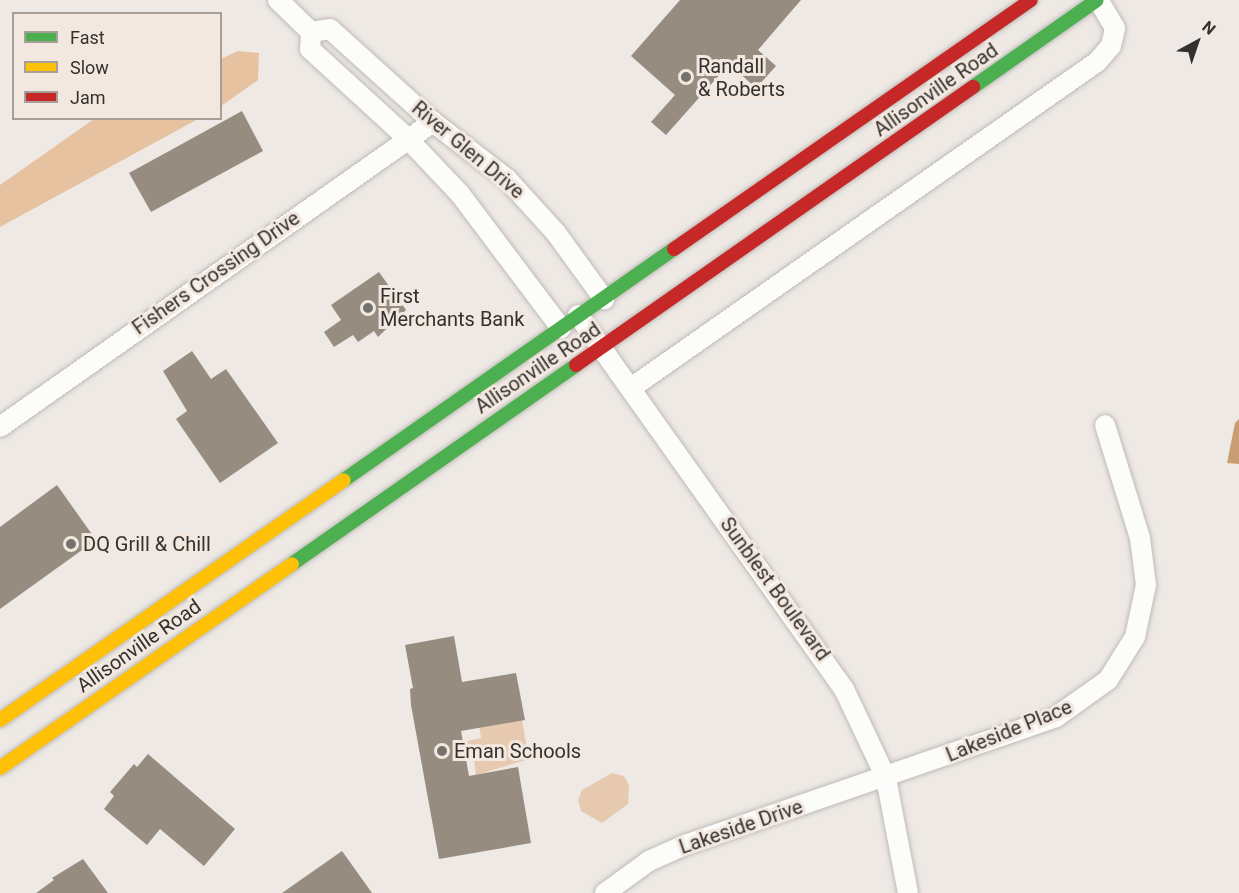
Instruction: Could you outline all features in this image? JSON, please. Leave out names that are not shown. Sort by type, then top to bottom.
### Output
[{"type":"main road","name":"Allisonville Road","points":[[0,720],[1031,0]]},
{"type":"main road","name":"Allisonville Road","points":[[0,768],[1098,0]]},
{"type":"street","points":[[631,388],[1097,62],[1115,38],[1112,21],[1098,0]]},
{"type":"street","name":"River Glen Drive","points":[[291,4],[311,32],[310,49],[406,138],[472,209],[561,328]]},
{"type":"street","name":"River Glen Drive","points":[[311,32],[330,30],[433,122],[520,192],[604,299]]},
{"type":"street","name":"Fishers Crossing Drive","points":[[0,427],[406,138],[433,122]]},
{"type":"street","name":"Sunblest Boulevard","points":[[579,315],[825,659],[863,721],[886,778],[908,893]]},
{"type":"street","name":"Lakeside Place","points":[[886,778],[1056,717],[1095,693],[1122,663],[1140,622],[1144,566],[1140,538],[1105,425]]},
{"type":"street","name":"Lakeside Drive","points":[[605,893],[649,861],[685,845],[886,778]]},
{"type":"shaded area","points":[[238,51],[259,53],[258,80],[222,105],[222,59]]},
{"type":"shaded area","points":[[93,120],[196,120],[0,227],[0,185]]},
{"type":"shaded area","points":[[1239,419],[1239,464],[1227,463],[1235,423]]},
{"type":"shaded area","points":[[522,720],[529,759],[476,775],[474,759],[466,760],[463,742],[481,738],[479,724]]},
{"type":"shaded area","points":[[612,773],[624,776],[629,785],[628,804],[602,823],[581,811],[578,800],[582,790]]},
{"type":"building","name":"Randall & Roberts","points":[[680,0],[801,0],[758,50],[776,66],[756,88],[729,64],[666,135],[651,122],[675,95],[631,56]]},
{"type":"building","points":[[242,111],[263,151],[151,212],[129,173]]},
{"type":"building","name":"First Merchants Bank","points":[[379,272],[406,310],[378,337],[374,331],[358,342],[353,335],[334,347],[324,332],[341,320],[331,305]]},
{"type":"building","points":[[192,351],[211,379],[226,369],[278,443],[220,483],[176,419],[187,411],[163,371]]},
{"type":"building","points":[[57,485],[96,540],[0,609],[0,527]]},
{"type":"building","name":"Eman Schools","points":[[454,636],[462,682],[516,673],[525,720],[461,731],[469,776],[518,767],[531,843],[439,859],[411,705],[410,689],[413,688],[405,645]]},
{"type":"building","points":[[148,754],[235,829],[204,866],[160,829],[147,845],[104,809],[114,796],[110,792],[134,764],[137,767]]},
{"type":"building","points":[[342,851],[372,893],[282,893]]},
{"type":"building","points":[[83,859],[108,893],[36,893],[54,880],[52,878]]},
{"type":"traffic: fast","points":[[973,87],[1097,0]]},
{"type":"traffic: fast","points":[[344,480],[674,249]]},
{"type":"traffic: fast","points":[[292,564],[576,365]]},
{"type":"traffic: slow","points":[[0,720],[344,480]]},
{"type":"traffic: slow","points":[[0,768],[292,564]]},
{"type":"traffic: jam","points":[[674,249],[1031,0]]},
{"type":"traffic: jam","points":[[576,365],[973,87]]},
{"type":"place","name":"Randall & Roberts","points":[[686,77]]},
{"type":"place","name":"First Merchants Bank","points":[[368,308]]},
{"type":"place","name":"DQ Grill & Chill","points":[[71,544]]},
{"type":"place","name":"Eman Schools","points":[[442,751]]}]
